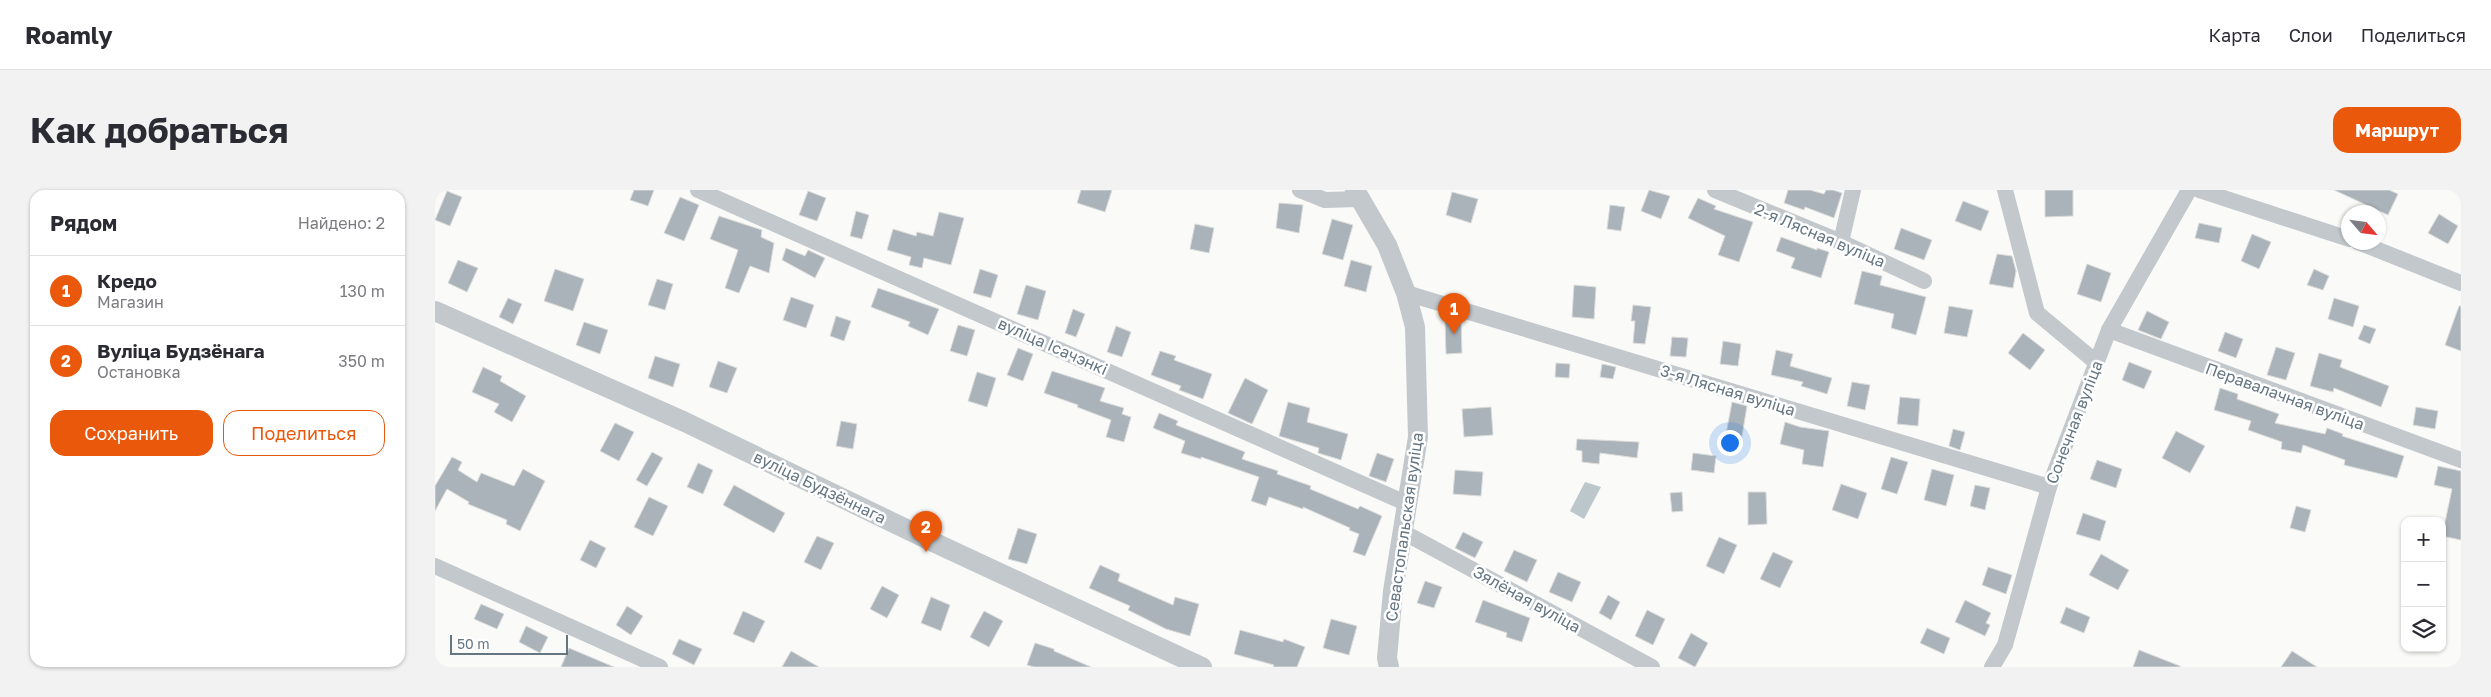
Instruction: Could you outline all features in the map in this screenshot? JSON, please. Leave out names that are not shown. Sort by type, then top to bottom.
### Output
[{"type":"street","name":"вуліца Ісачэнкі","points":[[698,190],[1408,504]]},
{"type":"street","points":[[1299,190],[1325,200],[1357,195]]},
{"type":"street","name":"2-я Лясная вуліца","points":[[1715,190],[1841,242],[1923,281]]},
{"type":"street","points":[[1841,242],[1853,190]]},
{"type":"street","points":[[2005,190],[2037,313],[2097,363]]},
{"type":"street","name":"Сонечная вуліца","points":[[1992,667],[2005,645],[2049,487],[2109,330],[2189,190]]},
{"type":"street","points":[[2199,190],[2341,236]]},
{"type":"street","name":"Севастопальская вуліца","points":[[1357,195],[1387,245],[1407,293],[1415,327],[1418,437],[1393,591],[1387,658],[1389,667]]},
{"type":"street","points":[[2377,250],[2461,283]]},
{"type":"street","name":"3-я Лясная вуліца","points":[[1407,293],[2049,487]]},
{"type":"street","name":"вуліца Будзённага","points":[[435,311],[685,422],[931,541],[1202,667]]},
{"type":"street","name":"Перавалачная вуліца","points":[[2109,330],[2461,460]]},
{"type":"street","name":"Зялёная вуліца","points":[[1403,532],[1652,667]]},
{"type":"street","points":[[435,566],[660,667]]},
{"type":"shaded area","points":[[1585,482],[1601,487],[1584,519],[1570,511]]},
{"type":"building","points":[[634,190],[654,190],[648,206],[630,200]]},
{"type":"building","points":[[1081,190],[1112,190],[1105,212],[1077,203]]},
{"type":"building","points":[[1649,190],[1670,196],[1661,219],[1641,211]]},
{"type":"building","points":[[1788,190],[1810,190],[1824,194],[1826,190],[1833,190],[1842,193],[1834,218],[1805,207],[1804,210],[1784,203]]},
{"type":"building","points":[[2045,190],[2073,190],[2073,216],[2045,217]]},
{"type":"building","points":[[2334,190],[2389,190],[2398,194],[2388,215],[2386,214],[2386,205],[2366,205]]},
{"type":"building","points":[[447,191],[462,197],[450,226],[435,220]]},
{"type":"building","points":[[808,191],[826,198],[817,221],[799,215]]},
{"type":"building","points":[[1452,192],[1478,199],[1471,223],[1446,215]]},
{"type":"building","points":[[680,197],[699,205],[684,241],[664,233]]},
{"type":"building","points":[[1698,198],[1716,206],[1714,209],[1753,222],[1739,262],[1718,255],[1725,236],[1688,218]]},
{"type":"building","points":[[1963,201],[1989,211],[1981,231],[1955,221]]},
{"type":"building","points":[[1279,203],[1303,205],[1299,233],[1276,228]]},
{"type":"building","points":[[1610,205],[1625,207],[1621,231],[1607,229]]},
{"type":"building","points":[[856,211],[869,215],[862,239],[850,236]]},
{"type":"building","points":[[939,212],[964,218],[951,265],[924,258],[922,268],[909,265],[911,257],[887,250],[893,229],[916,236],[917,232],[933,236]]},
{"type":"building","points":[[2439,214],[2458,226],[2448,244],[2428,233]]},
{"type":"building","points":[[719,216],[762,230],[761,237],[774,243],[769,273],[750,266],[739,293],[725,288],[738,250],[710,239]]},
{"type":"building","points":[[1332,219],[1353,225],[1343,260],[1322,254]]},
{"type":"building","points":[[2199,223],[2222,228],[2219,243],[2195,238]]},
{"type":"building","points":[[1195,224],[1214,228],[1209,253],[1190,249]]},
{"type":"building","points":[[1901,228],[1932,240],[1924,260],[1894,249]]},
{"type":"building","points":[[2252,234],[2271,242],[2259,269],[2241,261]]},
{"type":"building","points":[[1781,237],[1817,250],[1817,248],[1829,252],[1821,278],[1791,268],[1795,258],[1776,251]]},
{"type":"building","points":[[786,248],[805,256],[808,250],[825,258],[815,278],[782,260]]},
{"type":"building","points":[[1997,254],[2012,256],[2016,271],[2013,288],[1989,284]]},
{"type":"building","points":[[458,260],[478,268],[467,292],[448,283]]},
{"type":"building","points":[[1351,260],[1372,266],[1366,292],[1344,286]]},
{"type":"building","points":[[2087,264],[2111,273],[2101,302],[2077,294]]},
{"type":"building","points":[[555,269],[584,279],[573,311],[544,301]]},
{"type":"building","points":[[980,269],[998,275],[991,298],[973,293]]},
{"type":"building","points":[[2314,269],[2329,276],[2323,290],[2307,285]]},
{"type":"building","points":[[1862,271],[1882,276],[1880,285],[1926,297],[1916,335],[1891,328],[1894,314],[1854,304]]},
{"type":"building","points":[[657,279],[673,284],[665,310],[648,305]]},
{"type":"building","points":[[1026,285],[1046,291],[1038,320],[1017,314]]},
{"type":"building","points":[[1574,285],[1596,287],[1594,319],[1572,317]]},
{"type":"building","points":[[878,288],[939,309],[928,335],[908,326],[910,322],[871,307]]},
{"type":"building","points":[[791,297],[814,305],[806,328],[783,320]]},
{"type":"building","points":[[508,298],[522,304],[513,324],[499,317]]},
{"type":"building","points":[[2334,298],[2359,306],[2353,327],[2328,319]]},
{"type":"building","points":[[1633,305],[1651,307],[1645,344],[1633,343],[1635,321],[1631,321]]},
{"type":"building","points":[[1949,306],[1973,310],[1967,337],[1944,333]]},
{"type":"building","points":[[2459,306],[2461,306],[2461,351],[2445,345]]},
{"type":"building","points":[[1073,309],[1085,314],[1076,337],[1065,333]]},
{"type":"building","points":[[2147,311],[2169,322],[2161,339],[2138,330]]},
{"type":"building","points":[[836,316],[851,321],[844,341],[830,336]]},
{"type":"building","points":[[1461,320],[1462,353],[1446,354],[1445,321]]},
{"type":"building","points":[[584,322],[608,330],[600,354],[576,345]]},
{"type":"building","points":[[958,325],[975,330],[967,356],[950,351]]},
{"type":"building","points":[[2364,325],[2376,329],[2370,344],[2358,339]]},
{"type":"building","points":[[1116,326],[1131,332],[1122,357],[1107,352]]},
{"type":"building","points":[[2225,332],[2243,339],[2236,358],[2218,351]]},
{"type":"building","points":[[2023,333],[2045,350],[2030,370],[2008,353]]},
{"type":"building","points":[[1672,337],[1688,338],[1686,357],[1670,356]]},
{"type":"building","points":[[1723,341],[1741,344],[1738,366],[1720,364]]},
{"type":"building","points":[[2276,347],[2295,353],[2286,380],[2267,375]]},
{"type":"building","points":[[1018,348],[1033,354],[1023,381],[1007,375]]},
{"type":"building","points":[[1776,350],[1793,354],[1790,366],[1832,378],[1827,394],[1801,386],[1803,382],[1771,375]]},
{"type":"building","points":[[1160,351],[1176,356],[1174,360],[1212,374],[1203,399],[1179,390],[1181,386],[1151,375]]},
{"type":"building","points":[[2319,353],[2342,360],[2340,367],[2389,386],[2381,407],[2334,388],[2333,392],[2310,386]]},
{"type":"building","points":[[655,356],[680,364],[673,387],[648,378]]},
{"type":"building","points":[[718,361],[737,368],[727,393],[709,387]]},
{"type":"building","points":[[2129,362],[2152,371],[2144,389],[2122,380]]},
{"type":"building","points":[[1556,363],[1570,364],[1569,378],[1555,377]]},
{"type":"building","points":[[1602,364],[1616,367],[1613,379],[1600,377]]},
{"type":"building","points":[[483,367],[502,376],[500,381],[526,396],[512,422],[494,412],[499,404],[472,392]]},
{"type":"building","points":[[1052,371],[1105,388],[1100,401],[1124,408],[1122,414],[1131,417],[1124,442],[1106,437],[1111,420],[1077,407],[1078,405],[1044,393]]},
{"type":"building","points":[[977,372],[996,378],[987,407],[968,401]]},
{"type":"building","points":[[1245,378],[1268,390],[1252,424],[1228,413]]},
{"type":"building","points":[[1852,382],[1870,385],[1865,410],[1847,406]]},
{"type":"building","points":[[2220,388],[2238,394],[2237,399],[2279,414],[2275,423],[2325,434],[2327,428],[2343,434],[2342,436],[2404,456],[2397,478],[2344,465],[2345,460],[2303,445],[2301,453],[2281,449],[2282,442],[2248,430],[2251,421],[2214,410]]},
{"type":"building","points":[[1900,397],[1920,399],[1918,426],[1897,424]]},
{"type":"building","points":[[1288,402],[1310,408],[1307,422],[1348,434],[1341,460],[1318,453],[1319,448],[1279,436]]},
{"type":"building","points":[[1732,402],[1747,406],[1741,442],[1725,439]]},
{"type":"building","points":[[1491,407],[1493,435],[1464,437],[1462,409]]},
{"type":"building","points":[[2416,407],[2438,411],[2435,429],[2413,425]]},
{"type":"building","points":[[1159,413],[1178,421],[1176,425],[1245,452],[1242,459],[1278,471],[1277,474],[1311,486],[1310,489],[1358,509],[1360,506],[1382,516],[1365,556],[1353,552],[1359,534],[1349,530],[1350,528],[1303,507],[1303,509],[1269,497],[1266,506],[1251,501],[1259,477],[1201,457],[1201,459],[1181,453],[1185,441],[1153,428]]},
{"type":"building","points":[[841,421],[857,424],[853,449],[836,446]]},
{"type":"building","points":[[1785,422],[1800,427],[1829,431],[1823,467],[1802,464],[1804,450],[1780,444]]},
{"type":"building","points":[[615,423],[634,432],[619,461],[600,451]]},
{"type":"building","points":[[1953,429],[1965,432],[1960,450],[1949,446]]},
{"type":"building","points":[[2176,431],[2205,446],[2190,473],[2162,458]]},
{"type":"building","points":[[1577,439],[1639,442],[1637,458],[1600,453],[1599,464],[1582,462],[1582,451],[1576,450]]},
{"type":"building","points":[[652,452],[663,458],[647,486],[636,480]]},
{"type":"building","points":[[1377,453],[1394,459],[1386,482],[1369,476]]},
{"type":"building","points":[[1693,453],[1716,456],[1714,473],[1691,470]]},
{"type":"building","points":[[452,457],[462,462],[458,470],[477,482],[481,473],[514,486],[523,469],[545,481],[520,531],[506,524],[507,520],[468,504],[469,502],[447,489],[435,511],[435,486]]},
{"type":"building","points":[[1891,457],[1908,462],[1897,494],[1881,489]]},
{"type":"building","points":[[2097,460],[2122,469],[2116,488],[2090,479]]},
{"type":"building","points":[[698,463],[713,470],[703,494],[687,487]]},
{"type":"building","points":[[2438,466],[2461,471],[2461,540],[2446,537],[2446,517],[2452,489],[2434,485]]},
{"type":"building","points":[[1932,469],[1954,475],[1946,506],[1924,500]]},
{"type":"building","points":[[1455,470],[1483,472],[1481,496],[1453,494]]},
{"type":"building","points":[[1841,484],[1867,493],[1858,519],[1832,510]]},
{"type":"building","points":[[734,485],[785,513],[774,533],[723,505]]},
{"type":"building","points":[[1975,485],[1990,488],[1985,510],[1970,506]]},
{"type":"building","points":[[1682,492],[1683,511],[1672,512],[1670,493]]},
{"type":"building","points":[[1748,492],[1766,492],[1767,524],[1748,525]]},
{"type":"building","points":[[649,497],[668,506],[653,536],[634,527]]},
{"type":"building","points":[[2296,506],[2311,510],[2305,532],[2290,528]]},
{"type":"building","points":[[2083,513],[2106,521],[2100,541],[2076,534]]},
{"type":"building","points":[[1018,528],[1037,534],[1027,564],[1008,559]]},
{"type":"building","points":[[1463,532],[1483,542],[1475,558],[1455,548]]},
{"type":"building","points":[[817,536],[834,543],[821,570],[804,562]]},
{"type":"building","points":[[1719,537],[1737,545],[1724,574],[1706,566]]},
{"type":"building","points":[[590,540],[606,548],[596,568],[580,560]]},
{"type":"building","points":[[1514,550],[1537,560],[1527,582],[1504,571]]},
{"type":"building","points":[[1773,552],[1793,561],[1780,588],[1760,579]]},
{"type":"building","points":[[2101,554],[2129,570],[2118,590],[2089,575]]},
{"type":"building","points":[[1100,565],[1120,574],[1118,581],[1173,605],[1175,597],[1199,604],[1190,636],[1166,629],[1128,610],[1130,606],[1089,588]]},
{"type":"building","points":[[1988,567],[2012,575],[2006,594],[1982,585]]},
{"type":"building","points":[[1558,572],[1581,582],[1572,602],[1549,592]]},
{"type":"building","points":[[1425,581],[1442,587],[1434,608],[1417,603]]},
{"type":"building","points":[[882,586],[899,595],[887,618],[870,609]]},
{"type":"building","points":[[1608,595],[1620,602],[1611,620],[1599,613]]},
{"type":"building","points":[[931,597],[950,605],[941,631],[921,623]]},
{"type":"building","points":[[1483,600],[1530,618],[1522,642],[1506,637],[1507,633],[1475,622]]},
{"type":"building","points":[[1965,600],[1991,613],[1986,623],[1990,625],[1985,636],[1955,622]]},
{"type":"building","points":[[481,604],[504,614],[497,629],[474,619]]},
{"type":"building","points":[[627,606],[643,616],[631,635],[616,625]]},
{"type":"building","points":[[2066,607],[2090,617],[2084,633],[2060,623]]},
{"type":"building","points":[[1647,610],[1665,619],[1653,645],[1635,636]]},
{"type":"building","points":[[743,611],[765,621],[754,643],[733,634]]},
{"type":"building","points":[[984,611],[1003,621],[989,647],[970,637]]},
{"type":"building","points":[[1331,619],[1357,626],[1349,655],[1323,648]]},
{"type":"building","points":[[526,626],[548,637],[540,653],[519,642]]},
{"type":"building","points":[[1927,628],[1950,638],[1944,654],[1920,643]]},
{"type":"building","points":[[1240,630],[1283,642],[1284,639],[1305,647],[1297,667],[1273,667],[1274,665],[1234,654]]},
{"type":"building","points":[[1691,633],[1708,643],[1695,667],[1678,658]]},
{"type":"building","points":[[679,639],[702,649],[694,665],[672,654]]},
{"type":"building","points":[[1035,643],[1054,649],[1054,651],[1091,667],[1034,667],[1027,665]]},
{"type":"building","points":[[569,648],[614,667],[561,667]]},
{"type":"building","points":[[2139,650],[2180,666],[2180,667],[2133,667]]},
{"type":"building","points":[[791,651],[819,667],[782,667]]},
{"type":"building","points":[[2292,651],[2317,667],[2281,667]]},
{"type":"place","name":"Кредо","points":[[1454,334]]},
{"type":"place","name":"Вуліца Будзёнага","points":[[926,552]]}]
